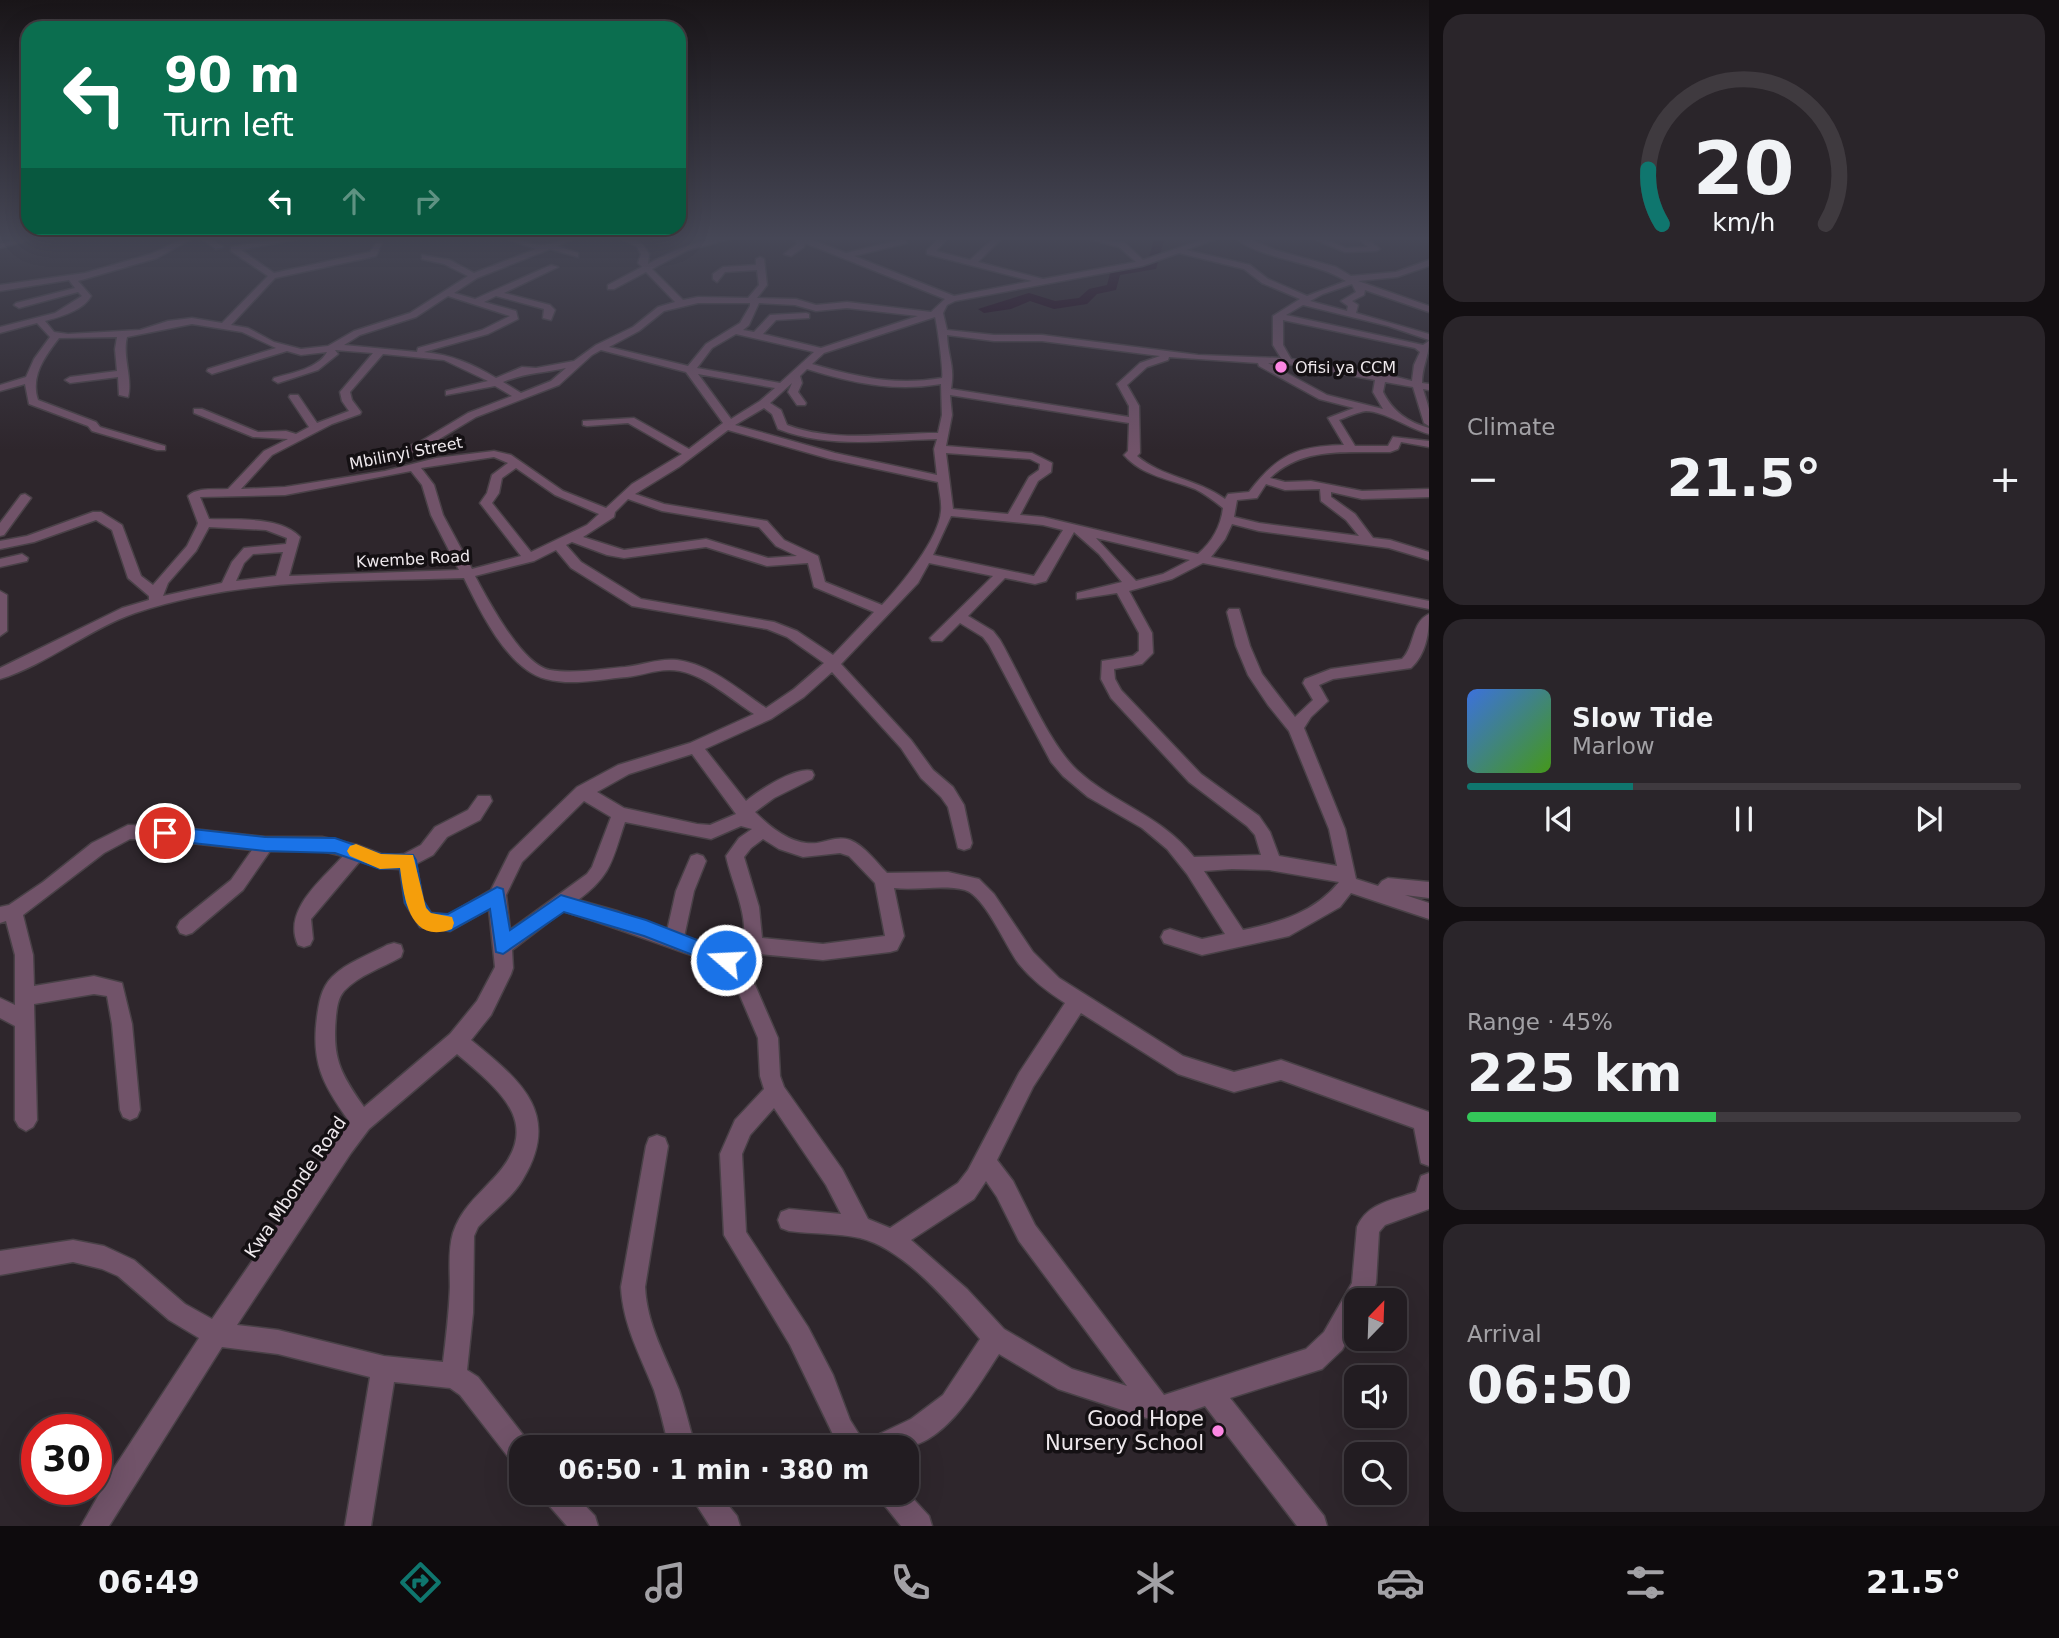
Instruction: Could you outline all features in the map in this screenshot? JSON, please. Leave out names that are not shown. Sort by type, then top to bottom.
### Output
[{"type":"street","points":[[0,330],[40,321],[69,308]]},
{"type":"street","points":[[226,325],[241,308]]},
{"type":"street","points":[[332,348],[357,333],[413,315],[423,308]]},
{"type":"street","points":[[410,352],[510,323],[515,317],[513,313],[497,308]]},
{"type":"street","points":[[548,308],[548,318]]},
{"type":"street","points":[[385,458],[422,445],[475,409],[521,397],[561,380],[589,353],[636,328],[664,308]]},
{"type":"street","points":[[690,370],[709,346],[750,318],[754,308]]},
{"type":"street","points":[[804,308],[809,312]]},
{"type":"street","points":[[757,335],[773,317],[830,308]]},
{"type":"street","points":[[878,308],[935,314]]},
{"type":"street","points":[[935,314],[940,308]]},
{"type":"street","points":[[1278,316],[1291,308]]},
{"type":"street","points":[[1332,308],[1429,337]]},
{"type":"street","points":[[1351,314],[1352,308]]},
{"type":"street","points":[[796,327],[809,312]]},
{"type":"street","points":[[407,860],[414,903],[426,921],[450,923],[497,895],[516,858],[539,832],[583,793],[624,769],[695,747],[766,715],[799,693],[833,664],[914,580],[947,512],[941,443],[947,415],[946,385],[949,370],[943,332],[935,314]]},
{"type":"street","name":"Kwembe Road","points":[[0,674],[95,625],[155,598],[281,580],[468,574],[529,558],[574,538],[610,514],[636,486],[675,465],[727,425],[764,403],[821,351],[935,314]]},
{"type":"street","points":[[1278,316],[1406,343],[1427,350],[1414,382],[1429,423]]},
{"type":"street","points":[[1278,316],[1278,345],[1288,361]]},
{"type":"street","points":[[40,321],[47,331],[56,336],[141,333],[186,321],[246,330],[284,349],[301,352],[332,348],[379,353],[432,354],[460,362],[521,397]]},
{"type":"street","points":[[733,330],[821,351]]},
{"type":"street","points":[[943,332],[995,338],[1042,338],[1175,356],[1288,361],[1414,382],[1429,387]]},
{"type":"street","points":[[123,334],[119,354],[124,395]]},
{"type":"street","points":[[56,336],[43,353],[30,379],[28,388],[33,402],[92,424],[96,429],[161,448]]},
{"type":"street","points":[[599,347],[690,370],[782,386]]},
{"type":"street","points":[[278,380],[327,361],[333,354],[332,348]]},
{"type":"street","points":[[212,371],[284,349]]},
{"type":"street","points":[[232,492],[268,453],[315,428],[356,412],[347,401],[345,393],[379,353]]},
{"type":"street","points":[[1175,356],[1137,367],[1129,380],[1122,384],[1134,406],[1134,453],[1130,455],[1133,460],[1182,482],[1203,488],[1228,512],[1259,527],[1390,544],[1429,556]]},
{"type":"street","points":[[1257,361],[1322,397],[1392,415],[1407,425],[1429,432]]},
{"type":"street","points":[[460,400],[450,393],[498,382],[522,370],[536,371],[578,363]]},
{"type":"street","points":[[1331,368],[1378,392],[1392,415]]},
{"type":"street","points":[[801,403],[793,392],[799,369],[889,385],[946,385],[1134,421]]},
{"type":"street","points":[[690,370],[727,425],[768,439],[817,450],[843,461],[943,480]]},
{"type":"street","points":[[70,380],[123,373]]},
{"type":"street","points":[[1378,392],[1381,376]]},
{"type":"street","points":[[0,388],[30,379]]},
{"type":"street","points":[[294,397],[315,428]]},
{"type":"street","points":[[764,403],[777,412],[782,427],[793,432],[827,437],[941,443],[1032,456],[1046,463],[1045,472],[1033,479],[1013,517]]},
{"type":"street","points":[[1351,448],[1333,418],[1365,408]]},
{"type":"street","points":[[198,411],[257,435],[281,433],[296,438]]},
{"type":"street","points":[[587,423],[630,420],[690,454]]},
{"type":"street","points":[[1082,596],[1158,580],[1190,567],[1202,559],[1218,538],[1234,495],[1253,495],[1263,480],[1281,463],[1298,454],[1331,448],[1390,449],[1394,447],[1397,439],[1429,444]]},
{"type":"street","points":[[422,445],[436,461]]},
{"type":"street","name":"Mbilinyi Street","points":[[204,523],[194,496],[285,491],[436,461],[494,454],[507,457],[559,493],[610,514]]},
{"type":"street","points":[[516,463],[496,477],[493,493],[486,503],[529,558]]},
{"type":"street","points":[[414,467],[428,485],[437,515],[494,624],[539,673],[585,676],[634,671],[655,665],[678,665],[699,671],[766,715]]},
{"type":"street","points":[[1263,480],[1285,486],[1307,484],[1362,495],[1429,493]]},
{"type":"street","points":[[1326,487],[1325,498],[1344,510],[1362,529],[1369,542]]},
{"type":"street","points":[[627,495],[662,507],[762,524],[780,543],[813,559]]},
{"type":"street","points":[[0,532],[24,498]]},
{"type":"street","points":[[947,512],[1043,521],[1202,559],[1429,605]]},
{"type":"street","points":[[0,545],[30,540],[97,516],[118,528],[135,578],[155,598],[193,546],[204,523],[286,530],[294,537],[281,580]]},
{"type":"street","points":[[926,558],[1026,580],[1041,578],[1076,530]]},
{"type":"street","points":[[1076,530],[1103,551],[1126,586],[1124,601],[1144,626],[1146,653],[1137,660],[1107,665],[1108,679],[1116,694],[1195,778],[1253,821],[1262,832],[1272,861]]},
{"type":"street","points":[[574,538],[624,554],[706,543],[767,562],[813,559]]},
{"type":"street","points":[[559,545],[576,565],[637,603],[716,617],[744,619],[792,634],[810,644],[833,664],[906,744],[927,774],[947,792],[956,806],[964,843]]},
{"type":"street","points":[[227,586],[239,557],[246,552],[290,548]]},
{"type":"street","points":[[0,563],[22,558]]},
{"type":"street","points":[[813,559],[819,584],[884,611]]},
{"type":"street","points":[[937,638],[1001,575]]},
{"type":"street","points":[[0,595],[0,631]]},
{"type":"street","points":[[1171,937],[1202,947],[1289,928],[1334,901],[1347,880],[1337,829],[1296,728],[1259,684],[1245,657],[1234,612]]},
{"type":"street","points":[[960,617],[988,634],[995,643],[1057,758],[1070,776],[1098,797],[1150,825],[1164,836],[1189,865],[1238,938]]},
{"type":"street","points":[[1296,728],[1306,713],[1321,701],[1311,680],[1331,674],[1406,664],[1418,650],[1420,635],[1429,619]]},
{"type":"street","points":[[695,747],[752,821]]},
{"type":"street","points":[[561,903],[646,929],[674,942],[738,961],[746,958],[753,945],[751,915],[735,856],[745,843],[752,821],[768,793],[806,775]]},
{"type":"street","points":[[583,793],[620,814],[711,832],[740,819],[752,821],[804,850],[846,846],[855,851],[883,880],[895,936],[890,944],[823,952],[753,945]]},
{"type":"street","points":[[26,1119],[24,955],[6,914],[64,877],[98,848],[128,832],[153,832],[265,844],[322,844],[357,852],[380,861],[407,860],[427,850],[441,832],[474,815],[484,801]]},
{"type":"street","points":[[503,946],[587,885],[599,871],[620,814]]},
{"type":"street","points":[[186,927],[237,885],[265,844]]},
{"type":"street","points":[[304,939],[302,919],[305,913],[357,852]]},
{"type":"street","points":[[1189,865],[1219,860],[1272,861],[1347,880],[1429,911]]},
{"type":"street","points":[[674,942],[685,891],[697,861]]},
{"type":"street","points":[[883,880],[906,883],[947,880],[973,884],[988,899],[1026,958],[1052,984],[1178,1064],[1234,1082],[1281,1070],[1426,1122],[1429,1156]]},
{"type":"street","points":[[1382,895],[1388,886],[1429,890]]},
{"type":"street","name":"Kwa Mbonde Road","points":[[94,1526],[215,1334],[240,1302],[344,1144],[362,1122],[457,1041],[497,988],[504,968],[497,895]]},
{"type":"street","points":[[362,1122],[334,1082],[323,1060],[329,999],[335,986],[346,977],[394,951]]},
{"type":"street","points":[[26,996],[94,985],[116,989],[130,1110]]},
{"type":"street","points":[[748,991],[768,1038],[770,1076],[775,1092],[834,1177],[860,1227]]},
{"type":"street","points":[[892,1240],[966,1191],[976,1178],[1026,1080],[1077,1002]]},
{"type":"street","points":[[0,1007],[24,1021]]},
{"type":"street","points":[[454,1376],[461,1313],[463,1236],[470,1219],[515,1173],[524,1152],[529,1128],[522,1104],[507,1083],[457,1041]]},
{"type":"street","points":[[775,1092],[739,1131],[733,1142],[731,1154],[735,1235],[799,1336],[824,1384],[845,1435]]},
{"type":"street","points":[[657,1146],[633,1287],[634,1305],[667,1392],[679,1435]]},
{"type":"street","points":[[984,1161],[1005,1189],[1027,1233],[1159,1409]]},
{"type":"street","points":[[1362,1288],[1368,1227],[1378,1216],[1425,1200],[1429,1184]]},
{"type":"street","points":[[789,1220],[860,1227],[892,1240],[940,1279],[995,1338],[1067,1380],[1159,1409],[1313,1360],[1333,1341],[1344,1323]]},
{"type":"street","points":[[0,1263],[74,1251],[104,1258],[126,1268],[177,1312],[215,1334],[278,1342],[384,1368],[454,1376],[469,1386],[509,1437]]},
{"type":"street","points":[[905,1435],[920,1428],[952,1404],[995,1338]]},
{"type":"street","points":[[358,1526],[384,1368]]},
{"type":"street","points":[[1210,1393],[1314,1526]]},
{"type":"street","points":[[566,1505],[584,1526]]},
{"type":"street","points":[[711,1505],[727,1526]]},
{"type":"street","points":[[901,1505],[919,1526]]},
{"type":"waterway","points":[[984,309],[989,308]]},
{"type":"slow traffic","points":[[356,851],[380,861],[407,860],[414,903],[419,913],[426,921],[445,923]]},
{"type":"place","name":"Ofisi ya CCM","points":[[1281,367]]},
{"type":"place","name":"Good Hope Nursery School","points":[[1218,1431]]},
{"type":"route","points":[[165,833],[265,844],[335,846],[380,861],[407,860],[414,903],[426,921],[450,923],[497,895],[503,946],[561,903],[646,929],[726,960]]}]
